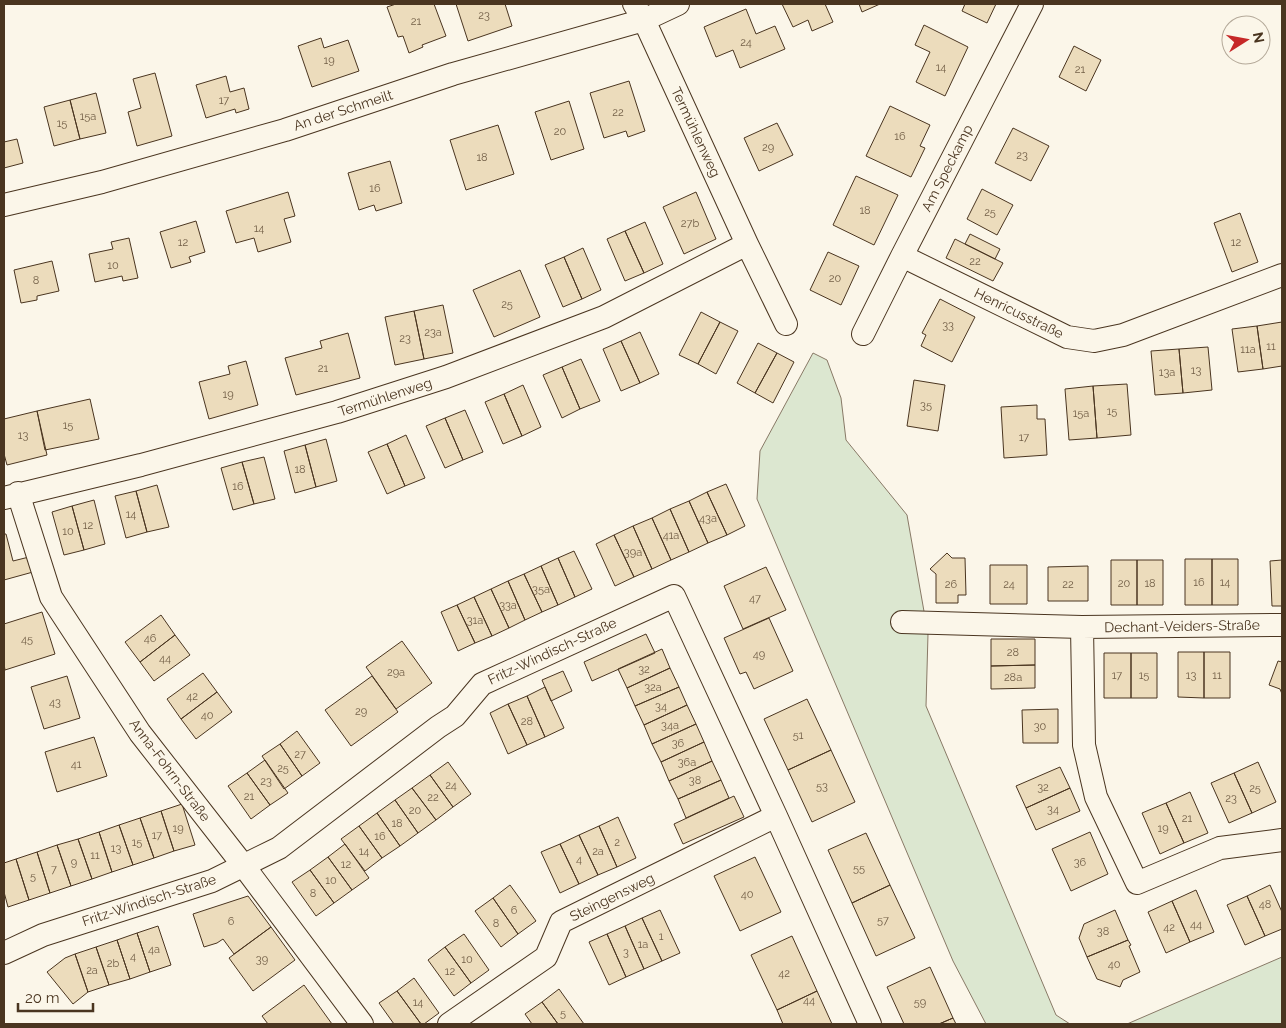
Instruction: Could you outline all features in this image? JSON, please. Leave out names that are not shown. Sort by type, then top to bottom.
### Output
[{"type":"street","name":"An der Schmeilt","points":[[4,205],[102,182],[284,130],[639,12],[678,4]]},
{"type":"street","name":"Am Speckamp","points":[[863,334],[1032,4]]},
{"type":"street","name":"Termühlenweg","points":[[639,12],[786,324]]},
{"type":"street","name":"Termühlenweg","points":[[11,496],[141,465],[337,412],[446,377],[604,317],[747,244]]},
{"type":"street","name":"Henricusstraße","points":[[902,256],[1067,337],[1094,341],[1123,335],[1282,275]]},
{"type":"street","name":"Anna-Fohrn-Straße","points":[[11,496],[51,597],[140,733],[243,865],[362,1024]]},
{"type":"street","name":"Fritz-Windisch-Straße","points":[[4,953],[43,935],[212,880],[279,848],[455,716],[482,684],[674,596],[870,1024]]},
{"type":"street","name":"Dechant-Veiders-Straße","points":[[902,622],[1082,627],[1282,624]]},
{"type":"street","points":[[1082,627],[1084,745],[1096,797],[1137,883],[1220,848],[1282,840]]},
{"type":"street","name":"Steingensweg","points":[[449,1024],[546,958],[561,922],[776,816]]},
{"type":"green space","points":[[813,353],[827,360],[841,398],[846,440],[907,515],[928,634],[926,706],[1056,1015],[1070,1024],[986,1024],[953,961],[757,499],[760,451]]},
{"type":"green space","points":[[1282,957],[1282,1024],[1127,1024]]},
{"type":"building","points":[[396,4],[434,4],[446,36],[422,45],[423,47],[409,53],[403,36],[398,37],[387,7]]},
{"type":"building","points":[[456,4],[505,4],[512,26],[468,41]]},
{"type":"building","points":[[782,4],[825,4],[833,22],[812,31],[808,20],[793,27]]},
{"type":"building","points":[[859,4],[880,4],[862,12]]},
{"type":"building","points":[[965,4],[996,4],[987,23],[962,11]]},
{"type":"building","points":[[746,9],[756,34],[775,26],[785,49],[740,68],[733,50],[716,57],[704,27]]},
{"type":"building","points":[[924,25],[968,47],[945,96],[916,82],[930,52],[915,45]]},
{"type":"building","points":[[321,38],[324,48],[348,40],[359,71],[312,87],[298,46]]},
{"type":"building","points":[[1074,46],[1101,60],[1086,91],[1059,77]]},
{"type":"building","points":[[155,73],[172,136],[137,146],[128,112],[141,108],[133,79]]},
{"type":"building","points":[[226,76],[230,92],[244,88],[249,109],[236,113],[235,109],[206,118],[196,85]]},
{"type":"building","points":[[629,81],[645,131],[628,137],[626,131],[604,138],[590,93]]},
{"type":"building","points":[[96,93],[106,133],[80,139],[70,100]]},
{"type":"building","points":[[70,100],[80,139],[54,146],[44,107]]},
{"type":"building","points":[[569,101],[584,149],[551,160],[535,112]]},
{"type":"building","points":[[890,106],[930,125],[920,146],[925,148],[911,177],[866,156]]},
{"type":"building","points":[[777,123],[793,155],[759,171],[744,138]]},
{"type":"building","points":[[498,125],[514,174],[466,190],[450,140]]},
{"type":"building","points":[[1013,128],[1049,146],[1031,181],[995,163]]},
{"type":"building","points":[[17,139],[23,163],[4,168],[4,142]]},
{"type":"building","points":[[390,161],[402,203],[376,211],[374,205],[359,210],[348,173]]},
{"type":"building","points":[[856,176],[898,195],[874,245],[833,225]]},
{"type":"building","points":[[982,189],[1013,205],[997,235],[967,219]]},
{"type":"building","points":[[288,192],[295,216],[284,219],[291,242],[258,252],[254,238],[236,243],[226,211]]},
{"type":"building","points":[[696,192],[716,239],[684,254],[663,207]]},
{"type":"building","points":[[1240,213],[1258,262],[1232,272],[1214,223]]},
{"type":"building","points":[[196,221],[205,252],[189,257],[191,262],[171,268],[160,232]]},
{"type":"building","points":[[645,222],[663,264],[644,273],[625,231]]},
{"type":"building","points":[[625,231],[644,273],[625,281],[607,239]]},
{"type":"building","points":[[970,234],[1000,249],[995,259],[965,244]]},
{"type":"building","points":[[129,238],[138,278],[123,281],[122,276],[95,282],[89,254],[113,249],[111,242]]},
{"type":"building","points":[[955,239],[1003,263],[993,281],[946,258]]},
{"type":"building","points":[[583,248],[601,290],[582,299],[564,257]]},
{"type":"building","points":[[828,252],[859,266],[841,305],[810,290]]},
{"type":"building","points":[[564,257],[582,299],[563,307],[545,265]]},
{"type":"building","points":[[52,261],[59,291],[37,296],[37,300],[21,303],[14,270]]},
{"type":"building","points":[[520,270],[540,317],[494,337],[473,290]]},
{"type":"building","points":[[940,299],[975,317],[952,362],[921,346],[926,335],[922,333]]},
{"type":"building","points":[[443,305],[453,353],[424,359],[414,311]]},
{"type":"building","points":[[414,311],[424,359],[395,365],[385,317]]},
{"type":"building","points":[[701,312],[720,322],[698,364],[679,355]]},
{"type":"building","points":[[720,322],[738,331],[716,374],[698,364]]},
{"type":"building","points":[[1282,322],[1282,366],[1263,369],[1257,326]]},
{"type":"building","points":[[1257,326],[1263,369],[1238,372],[1232,329]]},
{"type":"building","points":[[640,332],[659,374],[640,383],[621,341]]},
{"type":"building","points":[[348,333],[360,378],[296,395],[285,358],[322,348],[320,341]]},
{"type":"building","points":[[621,341],[640,383],[621,391],[603,349]]},
{"type":"building","points":[[758,343],[777,353],[755,393],[737,383]]},
{"type":"building","points":[[1208,347],[1212,390],[1183,393],[1179,349]]},
{"type":"building","points":[[1179,349],[1183,393],[1155,395],[1151,351]]},
{"type":"building","points":[[777,353],[794,362],[773,403],[755,393]]},
{"type":"building","points":[[581,359],[600,401],[580,409],[562,367]]},
{"type":"building","points":[[246,361],[258,405],[209,419],[199,382],[230,374],[228,366]]},
{"type":"building","points":[[562,367],[580,409],[562,418],[543,375]]},
{"type":"building","points":[[914,380],[945,385],[938,431],[907,426]]},
{"type":"building","points":[[1127,384],[1131,435],[1097,438],[1093,386]]},
{"type":"building","points":[[523,385],[541,427],[522,436],[504,394]]},
{"type":"building","points":[[1093,386],[1097,438],[1069,440],[1065,389]]},
{"type":"building","points":[[504,394],[522,436],[503,444],[485,402]]},
{"type":"building","points":[[90,399],[99,439],[45,450],[37,411]]},
{"type":"building","points":[[1037,405],[1037,419],[1045,419],[1047,455],[1004,458],[1001,407]]},
{"type":"building","points":[[465,410],[483,452],[463,460],[445,418]]},
{"type":"building","points":[[37,411],[47,455],[7,465],[4,454],[4,419]]},
{"type":"building","points":[[445,418],[463,460],[445,468],[426,426]]},
{"type":"building","points":[[406,435],[425,478],[405,486],[387,444]]},
{"type":"building","points":[[326,439],[337,481],[316,487],[305,445]]},
{"type":"building","points":[[387,444],[405,486],[387,494],[368,452]]},
{"type":"building","points":[[305,445],[316,487],[295,493],[284,451]]},
{"type":"building","points":[[264,457],[275,499],[254,504],[242,462]]},
{"type":"building","points":[[242,462],[254,504],[233,510],[221,468]]},
{"type":"building","points":[[726,484],[745,526],[727,535],[707,492]]},
{"type":"building","points":[[157,485],[169,527],[147,532],[136,491]]},
{"type":"building","points":[[136,491],[147,532],[126,538],[115,496]]},
{"type":"building","points":[[707,492],[727,535],[708,543],[689,501]]},
{"type":"building","points":[[94,500],[105,544],[84,550],[72,506]]},
{"type":"building","points":[[689,501],[708,543],[689,552],[670,509]]},
{"type":"building","points":[[72,506],[84,550],[64,555],[52,512]]},
{"type":"building","points":[[670,509],[689,552],[671,560],[652,518]]},
{"type":"building","points":[[652,518],[671,560],[652,569],[633,526]]},
{"type":"building","points":[[633,526],[652,569],[634,577],[614,535]]},
{"type":"building","points":[[4,534],[6,534],[13,561],[29,557],[33,572],[4,580]]},
{"type":"building","points":[[614,535],[634,577],[615,586],[596,544]]},
{"type":"building","points":[[574,551],[592,589],[575,597],[558,558]]},
{"type":"building","points":[[947,553],[952,558],[965,558],[966,595],[958,595],[958,603],[936,603],[936,574],[930,569]]},
{"type":"building","points":[[558,558],[575,597],[558,605],[541,566]]},
{"type":"building","points":[[1185,559],[1212,559],[1212,605],[1185,605]]},
{"type":"building","points":[[1212,559],[1238,559],[1238,605],[1212,605]]},
{"type":"building","points":[[1111,560],[1137,560],[1137,605],[1111,605]]},
{"type":"building","points":[[1137,560],[1163,560],[1163,605],[1137,605]]},
{"type":"building","points":[[1282,560],[1282,606],[1272,606],[1270,561]]},
{"type":"building","points":[[990,565],[1027,565],[1027,604],[990,604]]},
{"type":"building","points":[[541,566],[558,605],[542,612],[524,574]]},
{"type":"building","points":[[1088,566],[1088,601],[1048,601],[1048,567]]},
{"type":"building","points":[[766,567],[786,610],[743,629],[724,586]]},
{"type":"building","points":[[524,574],[542,612],[525,620],[508,581]]},
{"type":"building","points":[[508,581],[525,620],[509,628],[491,589]]},
{"type":"building","points":[[491,589],[509,628],[492,636],[474,597]]},
{"type":"building","points":[[474,597],[492,636],[475,643],[457,605]]},
{"type":"building","points":[[457,605],[475,643],[458,651],[441,612]]},
{"type":"building","points":[[42,612],[55,654],[5,670],[4,624]]},
{"type":"building","points":[[161,615],[175,635],[140,662],[125,642]]},
{"type":"building","points":[[769,618],[793,671],[754,689],[746,672],[740,674],[724,638]]},
{"type":"building","points":[[646,634],[655,653],[592,681],[584,662]]},
{"type":"building","points":[[175,635],[190,655],[154,681],[140,662]]},
{"type":"building","points":[[991,639],[1035,639],[1035,665],[991,666]]},
{"type":"building","points":[[402,641],[432,683],[396,709],[366,667]]},
{"type":"building","points":[[662,649],[670,668],[627,688],[618,669]]},
{"type":"building","points":[[1178,652],[1204,652],[1204,698],[1178,697]]},
{"type":"building","points":[[1204,652],[1230,652],[1230,698],[1204,698]]},
{"type":"building","points":[[1104,653],[1131,653],[1131,698],[1104,698]]},
{"type":"building","points":[[1131,653],[1157,653],[1157,698],[1131,698]]},
{"type":"building","points":[[1278,661],[1282,662],[1282,694],[1280,689],[1269,685]]},
{"type":"building","points":[[1035,665],[1035,688],[991,689],[991,666]]},
{"type":"building","points":[[670,668],[679,687],[635,706],[627,688]]},
{"type":"building","points":[[563,671],[572,691],[551,701],[542,680]]},
{"type":"building","points":[[203,673],[217,692],[181,719],[167,699]]},
{"type":"building","points":[[67,676],[80,718],[44,729],[31,687]]},
{"type":"building","points":[[372,676],[398,712],[351,746],[325,710]]},
{"type":"building","points":[[545,687],[564,728],[545,737],[527,696]]},
{"type":"building","points":[[679,687],[687,705],[644,725],[635,706]]},
{"type":"building","points":[[217,692],[232,712],[196,739],[181,719]]},
{"type":"building","points":[[527,696],[545,737],[527,745],[508,704]]},
{"type":"building","points":[[807,699],[831,750],[788,770],[764,719]]},
{"type":"building","points":[[508,704],[527,745],[508,754],[490,713]]},
{"type":"building","points":[[687,705],[696,724],[652,744],[644,725]]},
{"type":"building","points":[[1058,709],[1058,743],[1023,743],[1022,710]]},
{"type":"building","points":[[696,724],[704,742],[661,762],[652,744]]},
{"type":"building","points":[[297,731],[320,763],[302,776],[280,744]]},
{"type":"building","points":[[94,737],[107,776],[57,792],[45,752]]},
{"type":"building","points":[[704,742],[712,761],[669,781],[661,762]]},
{"type":"building","points":[[280,744],[302,776],[284,789],[262,756]]},
{"type":"building","points":[[831,750],[855,802],[812,822],[788,770]]},
{"type":"building","points":[[265,760],[288,793],[270,805],[247,773]]},
{"type":"building","points":[[712,761],[721,780],[678,799],[669,781]]},
{"type":"building","points":[[448,762],[471,794],[453,807],[430,775]]},
{"type":"building","points":[[1258,762],[1276,802],[1252,813],[1234,773]]},
{"type":"building","points":[[1060,767],[1070,788],[1026,808],[1016,786]]},
{"type":"building","points":[[247,773],[270,805],[251,819],[228,786]]},
{"type":"building","points":[[1234,773],[1252,813],[1229,823],[1211,783]]},
{"type":"building","points":[[430,775],[453,807],[436,820],[412,788]]},
{"type":"building","points":[[721,780],[729,798],[686,818],[678,799]]},
{"type":"building","points":[[412,788],[436,820],[418,833],[395,800]]},
{"type":"building","points":[[1070,788],[1080,811],[1036,830],[1026,808]]},
{"type":"building","points":[[1190,792],[1208,833],[1184,843],[1166,803]]},
{"type":"building","points":[[734,796],[744,817],[683,844],[674,824]]},
{"type":"building","points":[[395,800],[418,833],[400,846],[377,813]]},
{"type":"building","points":[[1166,803],[1184,843],[1160,854],[1142,813]]},
{"type":"building","points":[[182,804],[195,845],[174,851],[161,811]]},
{"type":"building","points":[[161,811],[174,851],[154,858],[140,818]]},
{"type":"building","points":[[377,813],[400,846],[382,858],[359,826]]},
{"type":"building","points":[[618,817],[636,858],[617,867],[599,826]]},
{"type":"building","points":[[140,818],[154,858],[133,865],[119,825]]},
{"type":"building","points":[[119,825],[133,865],[112,872],[99,832]]},
{"type":"building","points":[[359,826],[382,858],[365,871],[341,839]]},
{"type":"building","points":[[599,826],[617,867],[598,875],[579,835]]},
{"type":"building","points":[[99,832],[112,872],[92,879],[78,839]]},
{"type":"building","points":[[1090,832],[1108,874],[1071,891],[1052,849]]},
{"type":"building","points":[[866,833],[890,885],[852,903],[828,850]]},
{"type":"building","points":[[579,835],[598,875],[579,884],[560,844]]},
{"type":"building","points":[[78,839],[92,879],[71,886],[57,845]]},
{"type":"building","points":[[345,844],[369,878],[352,890],[328,857]]},
{"type":"building","points":[[560,844],[579,884],[560,893],[541,852]]},
{"type":"building","points":[[57,845],[71,886],[50,893],[37,852]]},
{"type":"building","points":[[37,852],[50,893],[29,900],[16,859]]},
{"type":"building","points":[[328,857],[352,890],[334,903],[310,870]]},
{"type":"building","points":[[755,857],[781,912],[740,931],[714,876]]},
{"type":"building","points":[[16,859],[29,900],[8,907],[4,892],[4,863]]},
{"type":"building","points":[[310,870],[334,903],[316,916],[292,882]]},
{"type":"building","points":[[510,885],[536,921],[518,934],[493,898]]},
{"type":"building","points":[[890,885],[915,938],[876,956],[852,903]]},
{"type":"building","points":[[1270,885],[1282,912],[1282,929],[1265,936],[1247,896]]},
{"type":"building","points":[[1196,890],[1214,932],[1190,942],[1172,901]]},
{"type":"building","points":[[248,896],[271,927],[234,954],[223,939],[204,947],[193,914]]},
{"type":"building","points":[[1247,896],[1265,936],[1245,945],[1227,905]]},
{"type":"building","points":[[493,898],[518,934],[501,947],[475,911]]},
{"type":"building","points":[[1172,901],[1190,942],[1166,953],[1148,912]]},
{"type":"building","points":[[660,910],[680,953],[662,961],[642,918]]},
{"type":"building","points":[[1115,910],[1128,940],[1087,957],[1079,938],[1084,924]]},
{"type":"building","points":[[642,918],[662,961],[644,969],[625,926]]},
{"type":"building","points":[[158,926],[171,965],[150,972],[137,933]]},
{"type":"building","points":[[625,926],[644,969],[626,977],[607,934]]},
{"type":"building","points":[[271,927],[295,960],[253,991],[229,958]]},
{"type":"building","points":[[137,933],[150,972],[130,979],[117,940]]},
{"type":"building","points":[[464,934],[489,970],[471,983],[445,947]]},
{"type":"building","points":[[607,934],[626,977],[609,985],[589,942]]},
{"type":"building","points":[[792,936],[817,991],[777,1010],[751,955]]},
{"type":"building","points":[[117,940],[130,979],[109,985],[96,947]]},
{"type":"building","points":[[1128,940],[1140,972],[1123,980],[1120,987],[1097,979],[1087,957]]},
{"type":"building","points":[[96,947],[109,985],[88,992],[75,954]]},
{"type":"building","points":[[445,947],[471,983],[454,996],[428,960]]},
{"type":"building","points":[[75,954],[88,992],[73,1004],[47,972],[65,958]]},
{"type":"building","points":[[930,967],[953,1018],[939,1024],[904,1024],[887,987]]},
{"type":"building","points":[[414,978],[439,1013],[424,1024],[421,1024],[397,991]]},
{"type":"building","points":[[304,985],[332,1024],[268,1024],[262,1016]]},
{"type":"building","points":[[559,989],[584,1024],[558,1024],[542,1002]]},
{"type":"building","points":[[397,991],[421,1024],[394,1024],[379,1003]]},
{"type":"building","points":[[817,991],[832,1024],[783,1024],[777,1010]]},
{"type":"building","points":[[542,1002],[558,1024],[532,1024],[525,1014]]},
{"type":"building","points":[[953,1018],[956,1024],[939,1024]]}]
